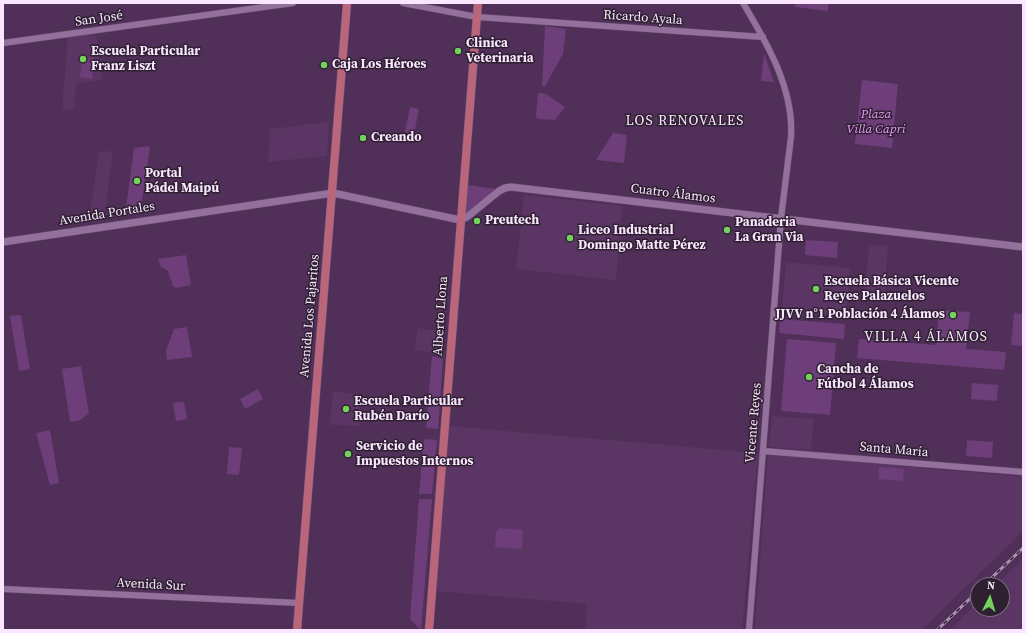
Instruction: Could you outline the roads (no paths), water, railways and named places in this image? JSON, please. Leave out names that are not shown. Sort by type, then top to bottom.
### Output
[{"type":"main road","name":"Avenida Los Pajaritos","points":[[297,630],[347,3]]},
{"type":"main road","name":"Alberto Llona","points":[[429,630],[478,3]]},
{"type":"main road","name":"Cuatro Álamos","points":[[460,220],[467,217],[501,190],[511,187],[1023,247]]},
{"type":"main road","points":[[333,193],[460,220]]},
{"type":"main road","name":"Avenida Portales","points":[[3,242],[333,193]]},
{"type":"street","name":"San José","points":[[3,43],[293,3]]},
{"type":"street","name":"Ricardo Ayala","points":[[403,3],[477,16],[763,37]]},
{"type":"street","name":"Vicente Reyes","points":[[744,3],[763,37],[776,65],[786,95],[791,117],[791,137],[781,218],[749,630]]},
{"type":"street","name":"Santa María","points":[[763,451],[1023,472]]},
{"type":"street","name":"Avenida Sur","points":[[3,589],[299,603]]},
{"type":"railway","points":[[992,577],[1023,548]]},
{"type":"railway","points":[[937,630],[970,599]]},
{"type":"place","name":"Clinica Veterinaria","points":[[458,51]]},
{"type":"place","name":"Escuela Particular Franz Liszt","points":[[83,59]]},
{"type":"place","name":"Caja Los Héroes","points":[[324,65]]},
{"type":"place","name":"Creando","points":[[363,138]]},
{"type":"place","name":"Portal Pádel Maipú","points":[[137,181]]},
{"type":"place","name":"Preutech","points":[[477,221]]},
{"type":"place","name":"Panaderia La Gran Via","points":[[727,230]]},
{"type":"place","name":"Liceo Industrial Domingo Matte Pérez","points":[[570,238]]},
{"type":"place","name":"Escuela Básica Vicente Reyes Palazuelos","points":[[816,289]]},
{"type":"place","name":"JJVV n°1 Población 4 Álamos","points":[[953,315]]},
{"type":"place","name":"Cancha de Fútbol 4 Álamos","points":[[809,377]]},
{"type":"place","name":"Escuela Particular Rubén Darío","points":[[346,409]]},
{"type":"place","name":"Servicio de Impuestos Internos","points":[[348,454]]},
{"type":"district","name":"LOS RENOVALES","points":[[685,121]]},
{"type":"district","name":"VILLA 4 ÁLAMOS","points":[[926,337]]},
{"type":"park label","name":"Plaza Villa Capri","points":[[876,122]]}]
